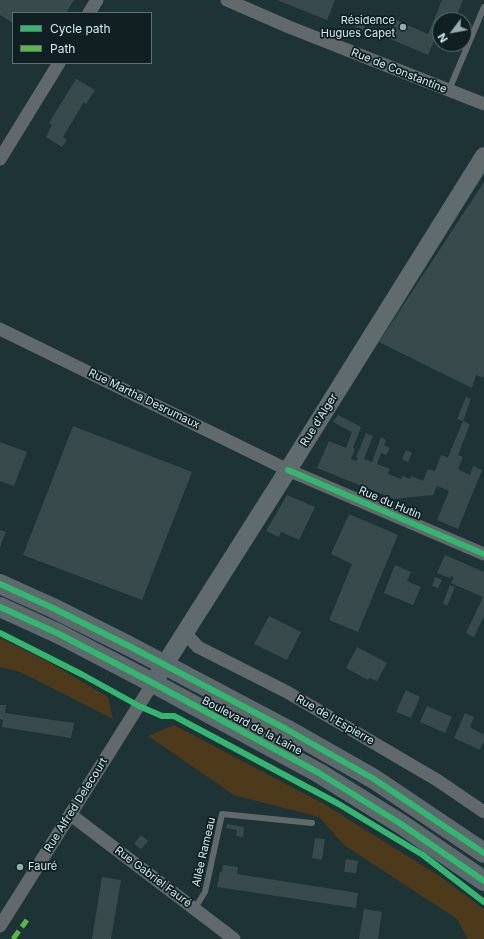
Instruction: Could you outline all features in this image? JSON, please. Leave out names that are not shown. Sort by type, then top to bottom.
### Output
[{"type":"main road","name":"Boulevard de la Laine","points":[[0,584],[53,608],[286,729],[374,779],[484,854]]},
{"type":"main road","name":"Boulevard de la Laine","points":[[0,607],[59,634],[269,745],[368,802],[484,881]]},
{"type":"street","points":[[90,12],[97,0]]},
{"type":"street","name":"Rue de Constantine","points":[[227,0],[289,27],[484,104]]},
{"type":"street","points":[[0,159],[58,64]]},
{"type":"street","name":"Rue d'Alger","points":[[153,683],[484,156]]},
{"type":"street","name":"Rue Martha Desrumaux","points":[[0,329],[288,470]]},
{"type":"street","name":"Rue du Hutin","points":[[288,470],[484,554]]},
{"type":"street","name":"Rue de l'Espierre","points":[[185,633],[198,647],[287,692],[437,780],[484,812]]},
{"type":"street","name":"Rue Alfred Delecourt","points":[[0,926],[153,683]]},
{"type":"street","name":"Rue Gabriel Fauré","points":[[71,815],[234,939]]},
{"type":"lane","points":[[449,90],[484,7]]},
{"type":"lane","name":"Allée Rameau","points":[[195,908],[205,892],[222,814],[312,823]]},
{"type":"shaded area","points":[[0,638],[49,662],[108,697],[113,719],[20,672],[0,667]]},
{"type":"shaded area","points":[[174,725],[324,804],[441,877],[484,909],[484,939],[468,939],[457,919],[344,845],[319,817],[234,795],[148,736]]},
{"type":"building","points":[[0,0],[74,0],[67,12],[12,12],[12,22],[0,15]]},
{"type":"building","points":[[277,0],[335,0],[327,20]]},
{"type":"building","name":"Résidence Hugues Capet","points":[[442,0],[463,0],[458,12],[437,12]]},
{"type":"building","points":[[361,13],[369,17],[363,30],[355,27]]},
{"type":"building","name":"Résidence Hugues Capet","points":[[396,20],[428,34],[432,24],[432,46],[428,55],[388,38]]},
{"type":"building","points":[[76,79],[95,90],[86,104],[84,102],[63,137],[67,140],[62,147],[46,137],[52,125],[49,123]]},
{"type":"building","points":[[484,182],[484,378],[476,375],[472,388],[379,342]]},
{"type":"building","points":[[466,397],[471,399],[463,421],[457,419]]},
{"type":"building","points":[[338,415],[361,427],[353,448],[355,449],[351,459],[356,461],[358,458],[356,457],[366,433],[373,436],[364,459],[372,462],[381,437],[386,440],[384,445],[390,448],[386,455],[381,453],[377,464],[390,469],[388,474],[401,479],[403,476],[410,479],[411,476],[423,481],[428,469],[435,471],[441,455],[448,457],[463,421],[470,424],[458,455],[463,457],[458,469],[470,475],[473,466],[482,470],[458,529],[437,520],[449,491],[437,486],[433,495],[394,499],[317,468],[329,441],[346,448],[352,432],[333,422]]},
{"type":"building","points":[[73,426],[192,472],[142,600],[23,555]]},
{"type":"building","points":[[0,442],[27,452],[14,486],[0,481]]},
{"type":"building","points":[[406,450],[412,453],[408,462],[402,459]]},
{"type":"building","points":[[287,495],[315,507],[299,540],[281,532],[279,537],[266,531]]},
{"type":"building","points":[[349,514],[398,535],[358,632],[329,620],[352,564],[331,554]]},
{"type":"building","points":[[0,530],[6,532],[0,547]]},
{"type":"building","points":[[445,555],[484,572],[484,616],[474,637],[466,633],[483,597],[451,583],[454,577],[451,576],[450,578],[437,573]]},
{"type":"building","points":[[395,565],[411,572],[407,581],[421,587],[413,605],[384,593]]},
{"type":"building","points":[[435,577],[442,580],[438,588],[432,586]]},
{"type":"building","points":[[450,585],[455,587],[447,606],[443,603]]},
{"type":"building","points":[[269,616],[301,632],[287,660],[254,644]]},
{"type":"building","points":[[357,647],[387,663],[377,681],[369,678],[368,680],[346,668]]},
{"type":"building","points":[[406,690],[420,697],[411,718],[396,712]]},
{"type":"building","points":[[0,705],[6,705],[5,713],[74,723],[71,738],[2,727],[3,720],[0,719]]},
{"type":"building","points":[[427,706],[452,717],[445,733],[420,722]]},
{"type":"building","points":[[465,713],[474,717],[470,727],[484,735],[484,741],[480,750],[454,738]]},
{"type":"building","points":[[227,824],[244,827],[243,837],[236,836],[237,830],[226,828]]},
{"type":"building","points":[[141,835],[148,841],[141,849],[134,844]]},
{"type":"building","points":[[315,838],[325,839],[322,860],[312,858]]},
{"type":"building","points":[[346,859],[358,861],[356,873],[344,872]]},
{"type":"building","points":[[223,865],[238,867],[237,874],[358,893],[356,908],[217,887]]},
{"type":"building","points":[[102,877],[121,880],[111,939],[92,939]]},
{"type":"building","points":[[364,909],[382,912],[378,939],[359,939]]},
{"type":"marked path","points":[[13,939],[27,920]]},
{"type":"cycle path","points":[[288,470],[484,554]]},
{"type":"cycle path","points":[[0,584],[53,608],[129,646],[286,729],[374,779],[484,853]]},
{"type":"cycle path","points":[[0,607],[59,634],[319,773],[401,824],[484,881]]},
{"type":"cycle path","points":[[0,633],[83,675],[139,706],[162,716],[174,716],[337,803],[423,855],[484,902]]},
{"type":"place","name":"Résidence Hugues Capet","points":[[403,27]]},
{"type":"place","name":"Fauré","points":[[20,867]]}]
